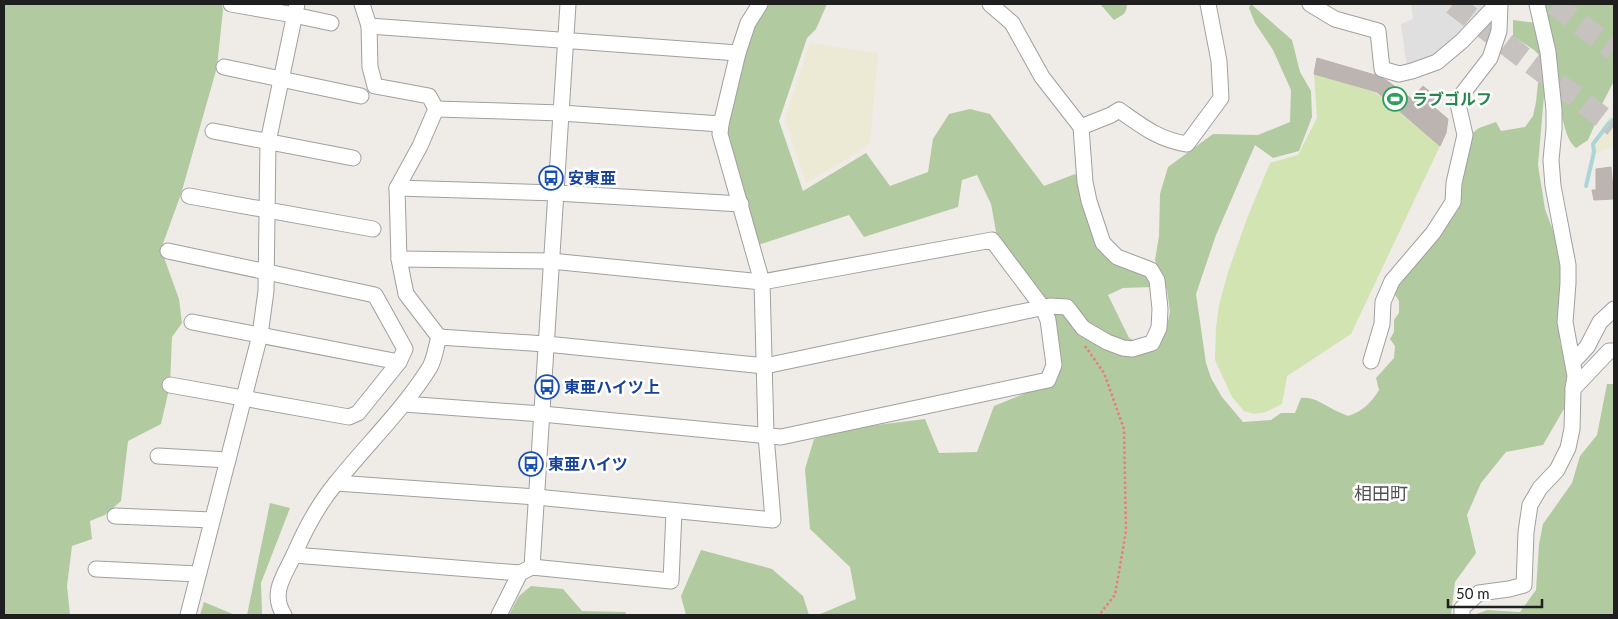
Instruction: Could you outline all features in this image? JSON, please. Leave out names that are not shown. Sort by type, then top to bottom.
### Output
[{"type":"street","points":[[231,4],[295,9],[331,23]]},
{"type":"street","points":[[362,4],[369,26],[370,66],[375,86],[429,96],[436,109]]},
{"type":"street","points":[[499,615],[526,570],[536,497],[568,4]]},
{"type":"street","points":[[336,483],[536,497],[773,520],[766,435],[762,282],[720,134],[738,53],[748,23],[760,4]]},
{"type":"street","points":[[436,109],[420,146],[397,188],[399,259],[406,294],[438,337],[546,344],[765,366],[1050,306],[1067,308],[1083,328],[1107,342],[1122,348],[1132,349],[1152,343],[1159,328],[1160,309],[1157,280],[1151,270],[1117,257],[1103,243],[1084,182],[1080,127],[1042,77],[1012,23],[990,4]]},
{"type":"street","points":[[1080,127],[1119,110],[1143,127],[1169,141],[1187,144],[1221,98],[1219,61],[1208,4]]},
{"type":"street","points":[[1310,4],[1335,19],[1378,31],[1382,69],[1399,74],[1437,62],[1462,41],[1499,4]]},
{"type":"street","points":[[1371,361],[1382,324],[1384,302],[1392,281],[1433,232],[1453,202],[1454,183],[1465,135],[1458,104],[1463,92],[1490,58],[1499,31],[1499,4]]},
{"type":"street","points":[[1462,615],[1462,608],[1479,593],[1524,585],[1526,532],[1530,505],[1540,488],[1557,470],[1568,448],[1572,429],[1575,376],[1565,322],[1568,265],[1553,186],[1550,160],[1554,129],[1554,110],[1548,52],[1537,4]]},
{"type":"street","points":[[188,615],[260,335],[266,291],[268,142],[295,9]]},
{"type":"street","points":[[369,26],[738,53]]},
{"type":"street","points":[[224,67],[361,96]]},
{"type":"street","points":[[436,109],[561,113],[721,124]]},
{"type":"street","points":[[213,131],[353,158]]},
{"type":"street","points":[[397,188],[556,193],[741,204]]},
{"type":"street","points":[[188,196],[373,229]]},
{"type":"street","points":[[399,259],[551,261],[762,282],[992,240],[1043,308],[1048,320],[1054,365],[1048,380],[781,437],[542,414],[404,404]]},
{"type":"street","points":[[168,251],[375,295],[405,349],[399,362],[358,413],[349,417],[170,385]]},
{"type":"street","points":[[1572,362],[1587,347],[1600,322],[1614,309]]},
{"type":"street","points":[[192,322],[399,362]]},
{"type":"street","points":[[284,615],[278,606],[278,588],[301,537],[336,483],[404,404],[431,364],[438,337]]},
{"type":"street","points":[[1573,389],[1609,352],[1614,351]]},
{"type":"street","points":[[158,456],[228,460]]},
{"type":"street","points":[[294,555],[671,580],[674,511]]},
{"type":"street","points":[[115,516],[212,520]]},
{"type":"street","points":[[96,569],[198,574]]},
{"type":"path","points":[[1083,343],[1104,374],[1124,429],[1126,531],[1115,595],[1099,615]]},
{"type":"shaded area","points":[[1411,4],[1486,4],[1467,29],[1436,59],[1407,68],[1401,24],[1413,19]]},
{"type":"shaded area","points":[[810,43],[878,53],[870,142],[860,151],[806,183],[785,118]]},
{"type":"shaded area","points":[[1614,111],[1614,146],[1589,157],[1602,127]]},
{"type":"green space","points":[[4,4],[222,4],[223,10],[217,67],[181,194],[161,249],[179,299],[182,323],[172,337],[170,385],[161,424],[128,441],[121,501],[105,515],[90,521],[92,539],[72,546],[67,586],[70,615],[4,615]]},
{"type":"green space","points":[[760,4],[827,4],[816,29],[807,38],[779,121],[803,191],[866,153],[890,186],[928,172],[933,139],[949,114],[970,109],[990,114],[1044,186],[1075,174],[1079,179],[1098,244],[1150,276],[1153,287],[1123,288],[1108,295],[1129,338],[1137,342],[1166,330],[1170,312],[1167,290],[1160,280],[1155,260],[1159,236],[1160,194],[1168,167],[1213,134],[1258,135],[1290,122],[1291,90],[1273,50],[1255,23],[1249,8],[1251,4],[1292,40],[1300,72],[1311,91],[1312,117],[1299,151],[1273,158],[1255,145],[1216,235],[1196,294],[1206,363],[1211,378],[1222,397],[1243,422],[1271,420],[1281,413],[1295,413],[1301,398],[1316,400],[1348,416],[1370,403],[1376,395],[1379,390],[1376,378],[1394,358],[1395,346],[1390,339],[1394,332],[1394,320],[1399,313],[1399,301],[1394,293],[1395,284],[1436,235],[1470,135],[1479,128],[1496,122],[1501,131],[1525,127],[1533,116],[1539,73],[1539,55],[1513,36],[1513,20],[1537,23],[1546,73],[1538,165],[1545,209],[1560,249],[1563,284],[1558,308],[1560,343],[1568,370],[1568,402],[1543,445],[1506,452],[1481,483],[1467,515],[1476,553],[1455,582],[1451,615],[818,615],[856,599],[850,567],[810,529],[805,469],[814,439],[853,428],[925,419],[939,453],[977,452],[994,406],[1050,383],[1053,320],[997,237],[991,204],[977,175],[962,180],[958,207],[864,237],[849,215],[752,247],[721,124]]},
{"type":"green space","points":[[1100,4],[1127,4],[1127,7],[1122,15],[1114,20]]},
{"type":"green space","points":[[1542,4],[1614,4],[1614,81],[1601,106],[1588,140],[1576,148],[1569,139],[1557,105]]},
{"type":"green space","points":[[1314,74],[1375,92],[1440,146],[1351,334],[1287,376],[1282,404],[1266,412],[1254,414],[1244,411],[1232,397],[1215,360],[1219,305],[1228,272],[1248,216],[1270,163],[1298,155],[1317,118]]},
{"type":"green space","points":[[1607,384],[1614,384],[1614,615],[1474,615],[1487,610],[1520,612],[1536,590],[1539,544],[1543,524],[1572,483],[1580,456],[1597,435]]},
{"type":"green space","points":[[270,503],[290,508],[261,583],[262,615],[247,615]]},
{"type":"green space","points":[[701,550],[772,569],[803,596],[809,615],[686,615],[681,596]]},
{"type":"green space","points":[[531,586],[563,589],[582,611],[625,612],[627,615],[509,615],[519,596]]},
{"type":"green space","points":[[204,602],[235,615],[200,615]]},
{"type":"building","points":[[1317,58],[1375,75],[1386,80],[1412,99],[1423,86],[1441,101],[1435,108],[1448,119],[1446,133],[1440,146],[1377,92],[1314,74]]},
{"type":"building","points":[[1611,167],[1614,199],[1594,200],[1592,190],[1596,190],[1596,169]]},
{"type":"waterway","points":[[1586,186],[1594,152],[1593,144],[1614,119]]},
{"type":"tunnel","points":[[1453,4],[1614,126]]},
{"type":"tunnel","points":[[1554,4],[1614,50]]},
{"type":"place","name":"ラブゴルフ","points":[[1395,99]]},
{"type":"place","name":"安東亜","points":[[551,178]]},
{"type":"place","name":"東亜ハイツ上","points":[[547,387]]},
{"type":"place","name":"東亜ハイツ","points":[[531,464]]},
{"type":"district","name":"相田町","points":[[1381,494]]}]
